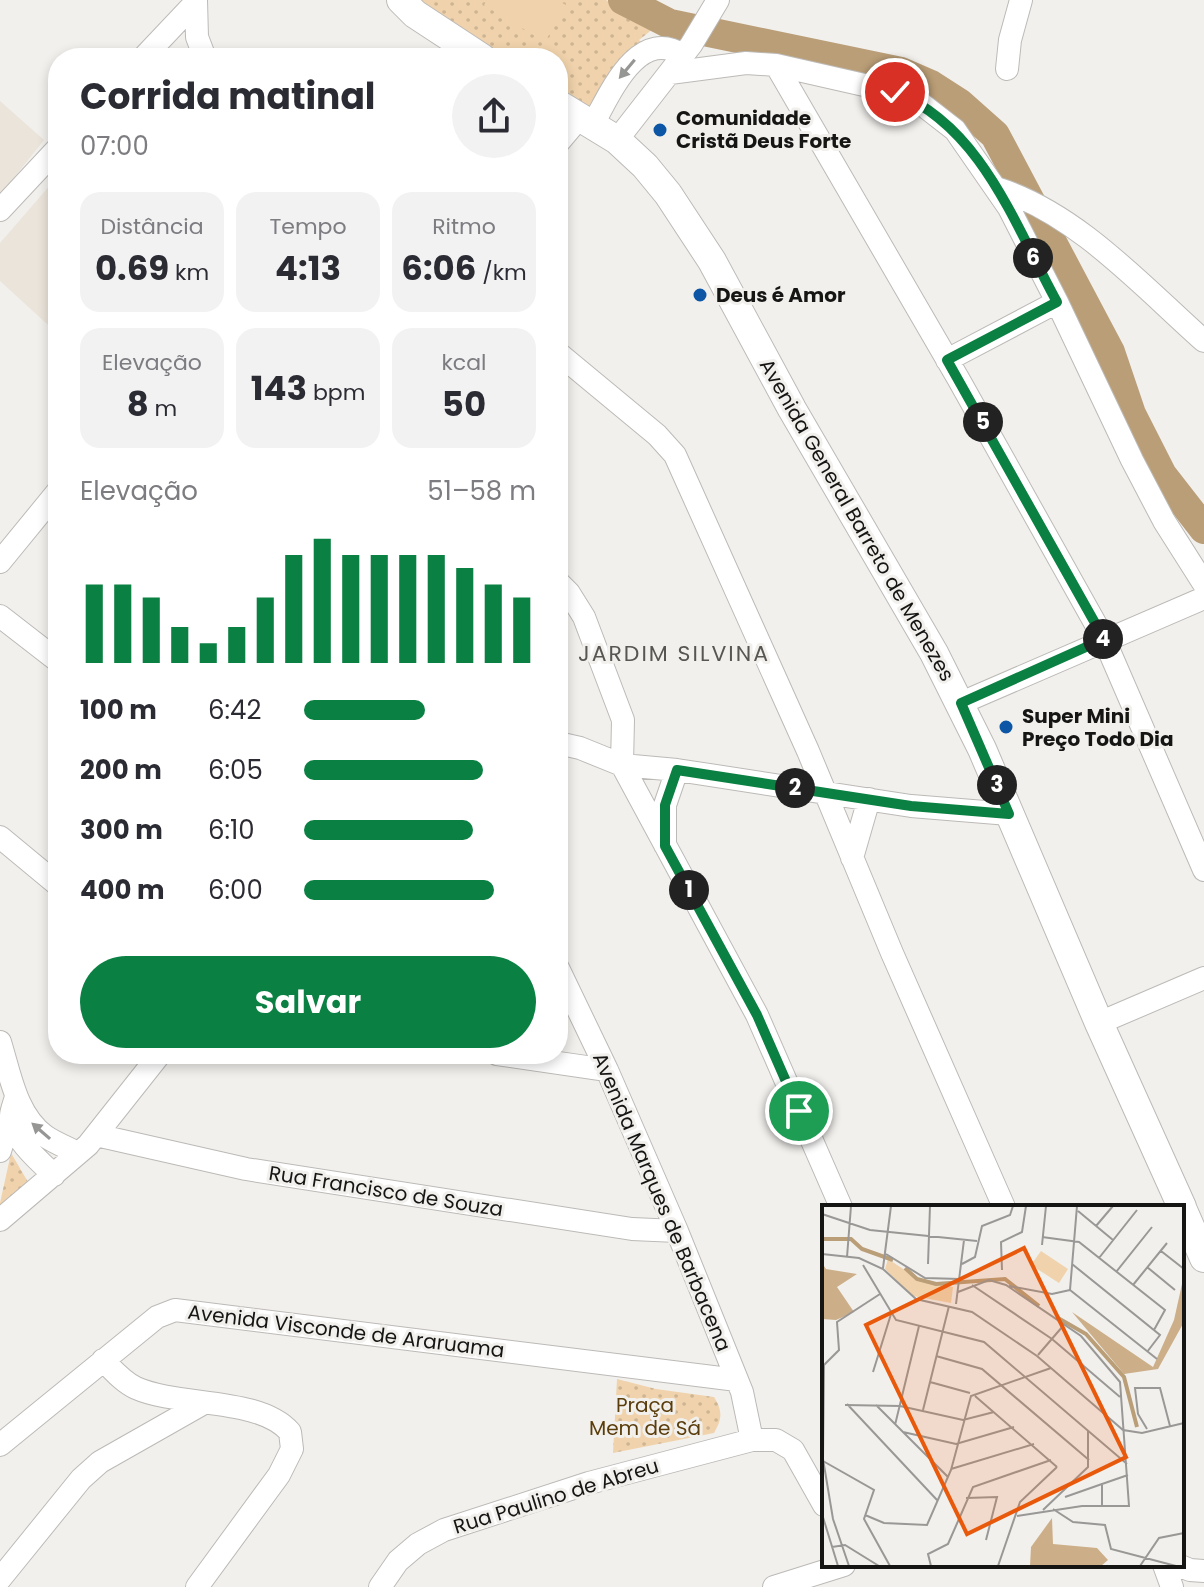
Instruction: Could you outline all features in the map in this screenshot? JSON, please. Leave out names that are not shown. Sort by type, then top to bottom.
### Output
[{"type":"main road","points":[[401,0],[415,14],[467,48]]},
{"type":"main road","name":"Avenida General Barreto de Menezes","points":[[577,115],[617,140],[645,166],[668,194],[712,261],[792,409],[961,703],[1181,1205]]},
{"type":"main road","name":"Avenida General Barreto de Menezes","points":[[1184,1212],[1204,1258]]},
{"type":"street","points":[[1007,69],[1010,40],[1021,0]]},
{"type":"street","points":[[152,48],[196,1]]},
{"type":"street","points":[[196,1],[197,37],[201,48]]},
{"type":"street","points":[[617,140],[681,58],[713,8]]},
{"type":"street","points":[[577,115],[619,80],[643,52],[665,47],[681,58],[776,65],[895,92],[919,102],[955,130],[1006,191],[1060,217],[1204,341]]},
{"type":"street","points":[[776,65],[1104,639],[1204,870]]},
{"type":"street","points":[[0,210],[48,159]]},
{"type":"street","points":[[1006,191],[1009,208],[1132,460],[1164,521],[1204,584]]},
{"type":"street","points":[[947,360],[1057,302]]},
{"type":"street","points":[[568,361],[657,435],[675,455],[1003,1205]]},
{"type":"street","points":[[0,562],[48,503]]},
{"type":"street","points":[[568,592],[584,617],[623,720],[622,765],[757,1015],[840,1205]]},
{"type":"street","points":[[961,703],[1204,598]]},
{"type":"street","points":[[0,616],[48,653]]},
{"type":"street","points":[[568,745],[622,765],[677,770],[911,806],[1009,814]]},
{"type":"street","points":[[665,846],[665,805],[677,770]]},
{"type":"street","points":[[852,858],[869,799]]},
{"type":"street","points":[[0,837],[48,877]]},
{"type":"street","points":[[1099,1023],[1204,978]]},
{"type":"street","name":"Avenida Marques de Barbacena","points":[[568,989],[677,1231],[737,1380],[752,1440]]},
{"type":"street","points":[[0,1042],[16,1096],[33,1125],[44,1136],[78,1153]]},
{"type":"street","points":[[0,1220],[96,1135],[152,1064]]},
{"type":"street","points":[[566,1064],[607,1070]]},
{"type":"street","points":[[0,1151],[16,1096]]},
{"type":"street","points":[[10,1119],[31,1153],[54,1175]]},
{"type":"street","name":"Rua Francisco de Souza","points":[[96,1135],[246,1169],[632,1229],[677,1231]]},
{"type":"street","name":"Avenida Visconde de Araruama","points":[[0,1445],[157,1317],[175,1310],[737,1380]]},
{"type":"street","points":[[103,1360],[120,1378],[135,1387],[250,1410],[272,1417],[290,1432],[292,1449],[279,1475],[197,1587]]},
{"type":"street","points":[[0,1579],[81,1479],[100,1462],[204,1403]]},
{"type":"street","points":[[752,1440],[776,1440],[793,1450],[822,1501]]},
{"type":"street","name":"Rua Paulino de Abreu","points":[[380,1587],[408,1552],[444,1530],[589,1483],[752,1440]]},
{"type":"street","points":[[774,1587],[838,1567]]},
{"type":"street","points":[[1165,1567],[1172,1587]]},
{"type":"street","points":[[1183,1567],[1204,1571]]},
{"type":"shaded area","points":[[0,101],[44,140],[1,194],[0,193]]},
{"type":"shaded area","points":[[48,188],[48,325],[0,281],[0,243]]},
{"type":"green space","points":[[415,0],[606,0],[654,28],[639,40],[644,44],[591,116],[568,103],[568,48],[481,48],[438,20]]},
{"type":"green space","points":[[487,0],[557,0],[566,5],[545,42],[484,5]]},
{"type":"green space","points":[[11,1153],[28,1182],[0,1211],[0,1203]]},
{"type":"green space","name":"Praça Mem de Sá","points":[[617,1379],[656,1389],[714,1397],[720,1411],[717,1428],[714,1433],[613,1453]]},
{"type":"waterway","points":[[623,0],[670,24],[901,72],[931,85],[959,103],[995,135],[1110,352],[1131,414],[1162,475],[1204,529]]},
{"type":"place","name":"Comunidade Cristã Deus Forte","points":[[660,130]]},
{"type":"place","name":"Deus é Amor","points":[[700,295]]},
{"type":"place","name":"Super Mini Preço Todo Dia","points":[[1006,727]]},
{"type":"district","name":"JARDIM SILVINA","points":[[674,653]]},
{"type":"route","points":[[799,1111],[757,1015],[665,846],[665,805],[677,770],[911,806],[1009,814],[961,703],[1104,639],[947,360],[1057,302],[1009,208],[955,130],[919,102],[895,92]]}]
